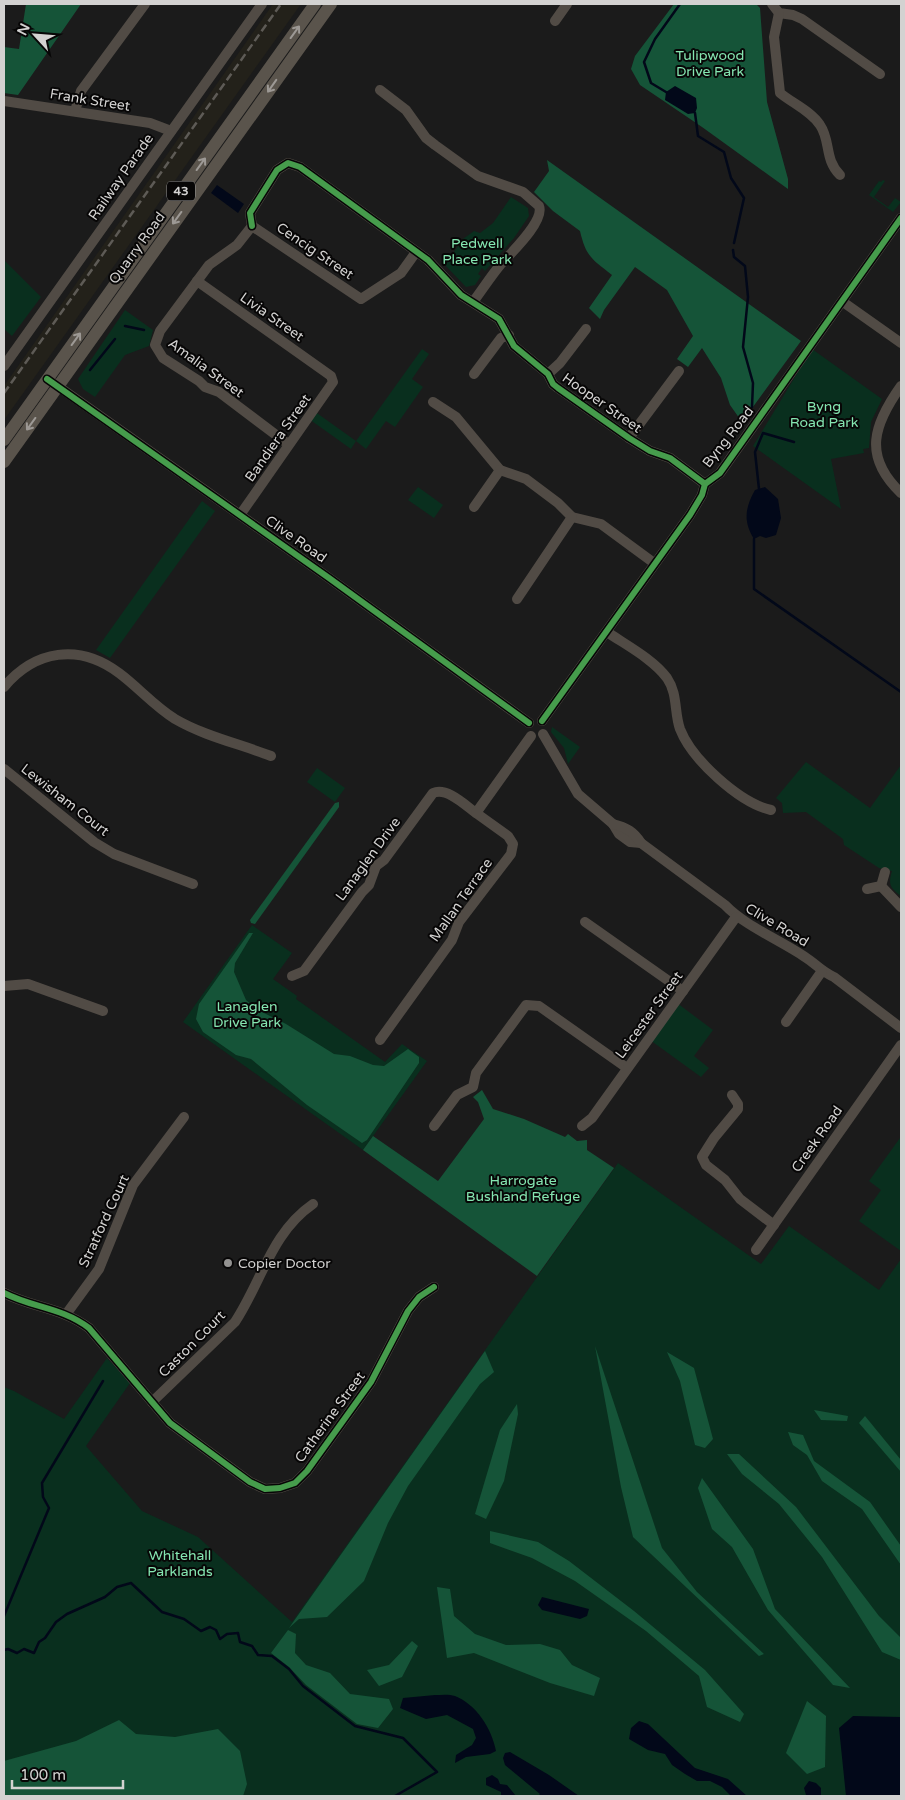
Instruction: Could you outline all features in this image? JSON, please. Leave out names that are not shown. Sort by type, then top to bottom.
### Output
[{"type":"main road","name":"Quarry Road","points":[[4,462],[53,382],[132,271],[315,4]]},
{"type":"main road","name":"Quarry Road","points":[[132,271],[330,4]]},
{"type":"main road","name":"Quarry Road","points":[[4,440],[53,382]]},
{"type":"street","points":[[76,111],[81,91],[145,4]]},
{"type":"street","name":"Railway Parade","points":[[4,366],[262,4]]},
{"type":"street","points":[[555,21],[567,4]]},
{"type":"street","points":[[772,4],[779,13],[802,19],[880,74]]},
{"type":"street","points":[[779,13],[774,37],[780,93],[822,126],[832,167],[840,175]]},
{"type":"street","points":[[380,90],[406,110],[426,138],[442,150],[478,176],[523,192],[539,206],[540,216],[473,302]]},
{"type":"street","name":"Frank Street","points":[[4,100],[150,123],[171,131]]},
{"type":"street","name":"Hooper Street","points":[[252,226],[249,218],[252,208],[277,170],[288,163],[300,167],[428,260],[461,295],[499,319],[521,353],[548,374],[553,384],[558,388],[629,438],[650,451],[670,458],[705,484]]},
{"type":"street","name":"Byng Road","points":[[542,721],[607,632],[702,495],[705,484],[720,473],[901,218]]},
{"type":"street","name":"Amalia Street","points":[[252,226],[237,245],[209,265],[156,336],[155,345],[159,353],[205,387],[219,392],[288,444]]},
{"type":"street","name":"Cencig Street","points":[[252,226],[361,299],[401,273],[416,252]]},
{"type":"street","name":"Livia Street","points":[[197,281],[331,376]]},
{"type":"street","points":[[843,302],[901,342]]},
{"type":"street","points":[[548,374],[560,364],[586,329]]},
{"type":"street","points":[[474,374],[501,338],[509,335]]},
{"type":"street","points":[[629,438],[679,371]]},
{"type":"street","name":"Bandiera Street","points":[[240,515],[288,444],[297,436],[331,386],[331,376]]},
{"type":"street","name":"Clive Road","points":[[53,382],[529,723]]},
{"type":"street","points":[[901,386],[888,404],[877,428],[876,452],[884,472],[901,493]]},
{"type":"street","points":[[433,402],[456,417],[500,470],[526,479],[554,499],[572,517],[600,524],[654,564]]},
{"type":"street","points":[[474,508],[500,470]]},
{"type":"street","points":[[517,599],[572,517]]},
{"type":"street","points":[[607,632],[666,677],[676,698],[680,728],[696,758],[712,773],[760,807],[771,810]]},
{"type":"street","points":[[4,687],[28,664],[46,657],[64,654],[89,657],[104,663],[120,673],[175,719],[272,756]]},
{"type":"street","points":[[534,719],[542,721],[546,729],[543,734],[539,737],[531,736],[527,728],[529,723],[534,719]]},
{"type":"street","name":"Clive Road","points":[[543,734],[578,794],[613,824],[619,834],[630,842],[641,843],[725,905],[736,917],[747,921],[808,958],[822,971],[834,977],[901,1028]]},
{"type":"street","points":[[476,813],[531,736]]},
{"type":"street","name":"Lewisham Court","points":[[4,769],[94,842],[114,854],[193,884]]},
{"type":"street","name":"Lanaglen Drive","points":[[292,976],[304,971],[362,892],[370,885],[376,866],[384,860],[433,793],[438,791],[446,793],[476,813]]},
{"type":"street","name":"Mallan Terrace","points":[[380,1040],[454,938],[460,922],[513,849],[513,844],[508,836],[476,813]]},
{"type":"street","points":[[881,886],[885,872]]},
{"type":"street","points":[[867,889],[881,886]]},
{"type":"street","points":[[881,886],[901,907]]},
{"type":"street","name":"Leicester Street","points":[[582,1126],[592,1118],[736,917]]},
{"type":"street","points":[[585,922],[684,991]]},
{"type":"street","points":[[786,1022],[822,971]]},
{"type":"street","points":[[4,986],[28,984],[104,1011]]},
{"type":"street","points":[[434,1126],[458,1095],[473,1087],[476,1073],[526,1005],[539,1006],[627,1068]]},
{"type":"street","name":"Creek Road","points":[[756,1250],[901,1045]]},
{"type":"street","points":[[732,1095],[738,1104],[738,1109],[714,1138],[702,1157],[706,1165],[725,1180],[740,1199],[774,1225]]},
{"type":"street","name":"Stratford Court","points":[[67,1313],[99,1269],[133,1185],[184,1117]]},
{"type":"street","name":"Caston Court","points":[[152,1402],[235,1322],[285,1230],[297,1215],[313,1204]]},
{"type":"street","name":"Catherine Street","points":[[4,1293],[67,1313],[89,1328],[170,1423],[186,1438],[250,1482],[265,1489],[295,1483],[316,1461],[371,1382],[408,1311],[419,1297],[434,1287]]},
{"type":"shaded area","points":[[273,4],[301,4],[4,420],[4,386]]},
{"type":"green space","points":[[26,4],[81,4],[18,95],[4,93],[4,47],[19,49]]},
{"type":"green space","name":"Tulipwood Drive Park","points":[[674,4],[756,4],[760,8],[767,102],[788,179],[788,189],[640,85],[631,69],[635,56]]},
{"type":"green space","points":[[547,160],[801,341],[742,422],[730,405],[721,378],[702,348],[688,367],[677,359],[693,336],[667,290],[635,267],[604,310],[600,319],[589,308],[612,275],[587,252],[580,231],[553,211],[534,192],[549,171]]},
{"type":"green space","points":[[879,181],[885,181],[874,197],[888,207],[895,198],[901,202],[893,212],[869,195]]},
{"type":"green space","name":"Pedwell Place Park","points":[[511,197],[528,208],[529,216],[514,238],[485,271],[482,268],[478,274],[481,276],[475,285],[466,287],[445,265],[463,239],[474,231],[480,233],[493,223]]},
{"type":"green space","points":[[4,260],[41,297],[12,336],[4,329]]},
{"type":"green space","points":[[125,310],[153,330],[149,346],[125,355],[95,397],[83,389],[78,379]]},
{"type":"green space","points":[[422,349],[429,354],[412,379],[423,387],[395,427],[386,421],[366,449],[356,441]]},
{"type":"green space","name":"Byng Road Park","points":[[812,349],[882,399],[871,422],[869,448],[863,449],[864,453],[831,459],[841,509],[753,446]]},
{"type":"green space","points":[[314,411],[356,441],[351,449],[309,419]]},
{"type":"green space","points":[[418,487],[443,505],[434,518],[408,500]]},
{"type":"green space","points":[[202,501],[215,511],[110,658],[96,650]]},
{"type":"green space","points":[[552,727],[580,747],[568,764],[564,748],[551,732]]},
{"type":"green space","points":[[806,762],[870,808],[901,765],[901,896],[894,891],[891,885],[892,871],[879,868],[844,845],[843,839],[806,812],[783,813],[782,803],[776,798]]},
{"type":"green space","points":[[317,768],[345,788],[335,802],[307,782]]},
{"type":"green space","points":[[339,802],[339,807],[255,924],[251,923],[250,920],[335,803]]},
{"type":"green space","name":"Lanaglen Drive Park","points":[[252,925],[292,953],[273,979],[297,996],[296,999],[385,1062],[402,1044],[427,1061],[363,1150],[183,1022]]},
{"type":"green space","name":"Lanaglen Drive Park","points":[[249,933],[253,933],[235,963],[234,972],[246,1000],[258,1010],[286,1024],[334,1054],[350,1056],[373,1065],[384,1066],[408,1049],[419,1057],[419,1063],[367,1140],[362,1143],[307,1105],[251,1059],[236,1055],[203,1032],[196,1019],[199,1004]]},
{"type":"green space","points":[[677,1003],[713,1030],[694,1056],[709,1068],[701,1077],[650,1040]]},
{"type":"green space","name":"Harrogate Bushland Refuge","points":[[482,1090],[493,1109],[524,1119],[565,1137],[568,1134],[577,1141],[587,1140],[587,1150],[614,1168],[537,1276],[363,1150],[373,1136],[438,1181],[484,1119],[478,1102],[473,1097]]},
{"type":"green space","points":[[900,1138],[901,1251],[859,1221],[881,1190],[869,1181]]},
{"type":"green space","name":"Whitehall Parklands","points":[[618,1163],[761,1264],[789,1226],[879,1290],[901,1259],[901,1796],[4,1796],[4,1387],[64,1419],[107,1358],[130,1383],[86,1446],[142,1511],[198,1537],[292,1622]]},
{"type":"green space","points":[[595,1346],[662,1548],[697,1592],[764,1654],[759,1656],[633,1537],[621,1487]]},
{"type":"green space","points":[[485,1351],[494,1372],[480,1384],[408,1486],[388,1523],[364,1581],[327,1617],[299,1619],[289,1628]]},
{"type":"green space","points":[[667,1352],[694,1368],[713,1439],[705,1448],[695,1445],[680,1381]]},
{"type":"green space","points":[[517,1404],[518,1414],[504,1481],[486,1519],[475,1514],[500,1430]]},
{"type":"green space","points":[[814,1410],[848,1416],[847,1421],[821,1420]]},
{"type":"green space","points":[[865,1416],[901,1460],[901,1472],[859,1423]]},
{"type":"green space","points":[[788,1432],[803,1435],[814,1461],[870,1502],[901,1546],[901,1565],[862,1509],[822,1481],[807,1455],[793,1445]]},
{"type":"green space","points":[[727,1454],[739,1454],[796,1507],[879,1616],[901,1638],[901,1660],[882,1652],[822,1557],[779,1504],[742,1474]]},
{"type":"green space","points":[[702,1478],[753,1549],[775,1609],[850,1688],[833,1685],[768,1610],[732,1547],[712,1529],[698,1488]]},
{"type":"green space","points":[[490,1531],[538,1542],[569,1561],[634,1611],[705,1670],[744,1714],[740,1722],[707,1707],[699,1676],[646,1631],[575,1581],[532,1558],[490,1543]]},
{"type":"green space","points":[[437,1587],[450,1589],[454,1616],[475,1634],[506,1645],[540,1644],[560,1650],[572,1665],[600,1678],[594,1696],[550,1683],[474,1653],[447,1658]]},
{"type":"green space","points":[[288,1630],[296,1634],[295,1653],[306,1665],[330,1673],[350,1694],[389,1699],[393,1709],[378,1728],[357,1724],[306,1685],[289,1667],[271,1653]]},
{"type":"green space","points":[[412,1641],[418,1646],[402,1677],[379,1686],[367,1670],[389,1665]]},
{"type":"green space","points":[[807,1701],[826,1716],[825,1767],[807,1774],[786,1753]]},
{"type":"green space","points":[[119,1720],[136,1734],[175,1737],[218,1729],[240,1751],[247,1784],[243,1796],[4,1796],[4,1761],[76,1741]]},
{"type":"water","points":[[675,86],[696,98],[697,108],[695,113],[688,114],[665,100],[666,92]]},
{"type":"water","points":[[217,185],[244,204],[238,213],[211,193]]},
{"type":"water","points":[[765,487],[778,499],[781,518],[776,535],[766,538],[760,536],[754,539],[748,526],[747,509],[755,490]]},
{"type":"water","points":[[542,1597],[589,1609],[587,1616],[580,1619],[542,1610],[538,1605]]},
{"type":"water","points":[[435,1695],[455,1696],[470,1705],[487,1726],[496,1751],[490,1754],[466,1757],[455,1763],[456,1755],[472,1745],[476,1738],[473,1729],[447,1715],[426,1719],[400,1708],[403,1698]]},
{"type":"water","points":[[853,1716],[901,1717],[901,1796],[846,1796],[839,1728]]},
{"type":"water","points":[[639,1721],[648,1724],[695,1768],[728,1779],[747,1796],[731,1796],[722,1787],[710,1781],[697,1781],[672,1765],[665,1754],[648,1750],[629,1739],[631,1728]]},
{"type":"water","points":[[510,1752],[549,1775],[579,1796],[538,1796],[540,1794],[505,1765],[503,1758],[505,1753]]},
{"type":"water","points":[[492,1775],[498,1779],[500,1784],[507,1785],[516,1796],[501,1796],[501,1792],[486,1785],[486,1778]]},
{"type":"water","points":[[809,1781],[816,1783],[821,1788],[821,1796],[806,1795],[804,1788]]},
{"type":"waterway","points":[[666,92],[651,83],[644,62],[655,39],[680,4]]},
{"type":"waterway","points":[[695,113],[698,136],[724,152],[731,178],[744,198],[734,243]]},
{"type":"waterway","points":[[733,250],[734,257],[745,266],[748,297],[743,347],[753,383],[752,407]]},
{"type":"waterway","points":[[125,326],[144,330]]},
{"type":"waterway","points":[[90,370],[115,339]]},
{"type":"waterway","points":[[759,489],[755,452],[763,433],[794,442]]},
{"type":"waterway","points":[[754,539],[754,589],[901,692]]},
{"type":"waterway","points":[[4,1616],[49,1508],[43,1497],[42,1483],[103,1381]]},
{"type":"waterway","points":[[4,1650],[8,1649],[17,1653],[24,1649],[34,1653],[39,1642],[45,1638],[56,1622],[67,1614],[105,1597],[117,1587],[131,1583],[162,1612],[184,1619],[201,1631],[210,1627],[216,1630],[220,1639],[227,1634],[238,1633],[240,1642],[252,1646],[258,1655],[272,1656],[289,1669],[303,1686],[355,1726],[403,1738],[437,1772],[395,1796]]},
{"type":"railway","points":[[4,393],[281,4]]},
{"type":"cycle path","points":[[252,226],[250,213],[277,170],[288,163],[300,167],[428,260],[461,295],[499,319],[514,346],[548,374],[553,384],[558,388],[629,438],[650,451],[670,458],[705,484]]},
{"type":"cycle path","points":[[542,721],[690,515],[702,495],[705,484],[720,473],[901,218]]},
{"type":"cycle path","points":[[47,379],[329,578],[529,723]]},
{"type":"cycle path","points":[[4,1293],[68,1316],[89,1328],[170,1423],[250,1482],[265,1489],[280,1488],[295,1483],[307,1471],[371,1382],[408,1311],[419,1297],[434,1287]]},
{"type":"place","name":"Copier Doctor","points":[[228,1263]]}]
